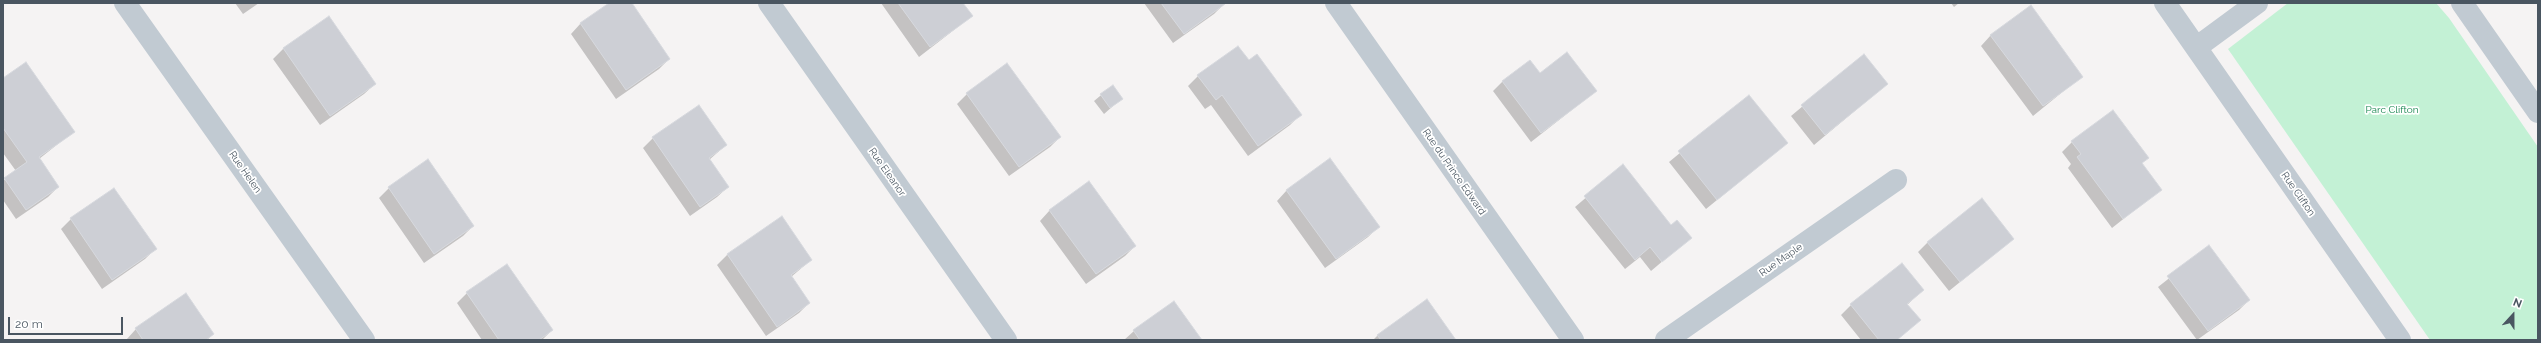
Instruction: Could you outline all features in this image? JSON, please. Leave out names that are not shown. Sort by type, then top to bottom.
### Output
[{"type":"street","name":"Rue Helen","points":[[126,3],[364,340]]},
{"type":"street","name":"Rue Eleanor","points":[[769,3],[1006,340]]},
{"type":"street","name":"Rue du Prince Edward","points":[[1336,3],[1573,340]]},
{"type":"street","name":"Rue Clifton","points":[[2165,3],[2400,340]]},
{"type":"street","points":[[2196,47],[2257,3]]},
{"type":"street","points":[[2462,3],[2538,112]]},
{"type":"street","name":"Rue Maple","points":[[1666,340],[1896,180]]},
{"type":"green space","name":"Parc Clifton","points":[[2288,3],[2436,3],[2449,18],[2538,147],[2538,340],[2430,340],[2228,49]]},
{"type":"building","points":[[609,3],[632,3],[670,59],[626,90],[580,23]]},
{"type":"building","points":[[898,3],[963,3],[973,16],[930,47]]},
{"type":"building","points":[[1161,3],[1224,3],[1225,4],[1184,34]]},
{"type":"building","points":[[2031,5],[2083,77],[2043,106],[1990,35]]},
{"type":"building","points":[[329,16],[376,84],[330,116],[283,48]]},
{"type":"building","points":[[1238,46],[1249,60],[1257,54],[1302,115],[1258,146],[1222,95],[1216,100],[1197,75]]},
{"type":"building","points":[[1567,52],[1597,91],[1541,133],[1502,81],[1530,60],[1540,73]]},
{"type":"building","points":[[1864,54],[1888,84],[1825,135],[1801,105]]},
{"type":"building","points":[[26,62],[75,132],[39,157],[59,187],[26,210],[4,178],[27,162],[3,128],[3,78]]},
{"type":"building","points":[[1007,63],[1061,137],[1019,167],[966,93]]},
{"type":"building","points":[[1113,85],[1123,99],[1110,108],[1100,94]]},
{"type":"building","points":[[1749,95],[1788,143],[1717,200],[1678,151]]},
{"type":"building","points":[[699,105],[727,145],[709,158],[729,187],[700,207],[652,137]]},
{"type":"building","points":[[2113,110],[2149,158],[2142,163],[2162,190],[2123,219],[2077,157],[2081,154],[2071,141]]},
{"type":"building","points":[[1330,158],[1380,227],[1336,259],[1286,190]]},
{"type":"building","points":[[428,159],[474,226],[434,254],[388,187]]},
{"type":"building","points":[[1623,164],[1671,225],[1677,220],[1692,238],[1662,262],[1650,247],[1635,260],[1584,196]]},
{"type":"building","points":[[1089,181],[1136,246],[1096,274],[1049,210]]},
{"type":"building","points":[[114,188],[157,249],[112,280],[70,218]]},
{"type":"building","points":[[1982,198],[2014,239],[1960,282],[1927,242]]},
{"type":"building","points":[[782,216],[812,260],[791,275],[810,303],[777,327],[727,254]]},
{"type":"building","points":[[2209,245],[2250,300],[2208,331],[2167,276]]},
{"type":"building","points":[[1902,263],[1924,290],[1907,304],[1921,320],[1897,340],[1879,340],[1850,304]]},
{"type":"building","points":[[507,264],[553,330],[539,340],[499,340],[466,292]]},
{"type":"building","points":[[186,293],[214,334],[206,340],[143,340],[135,328]]},
{"type":"building","points":[[1427,299],[1456,340],[1381,340],[1377,335]]},
{"type":"building","points":[[1174,301],[1202,340],[1140,340],[1133,330]]}]
